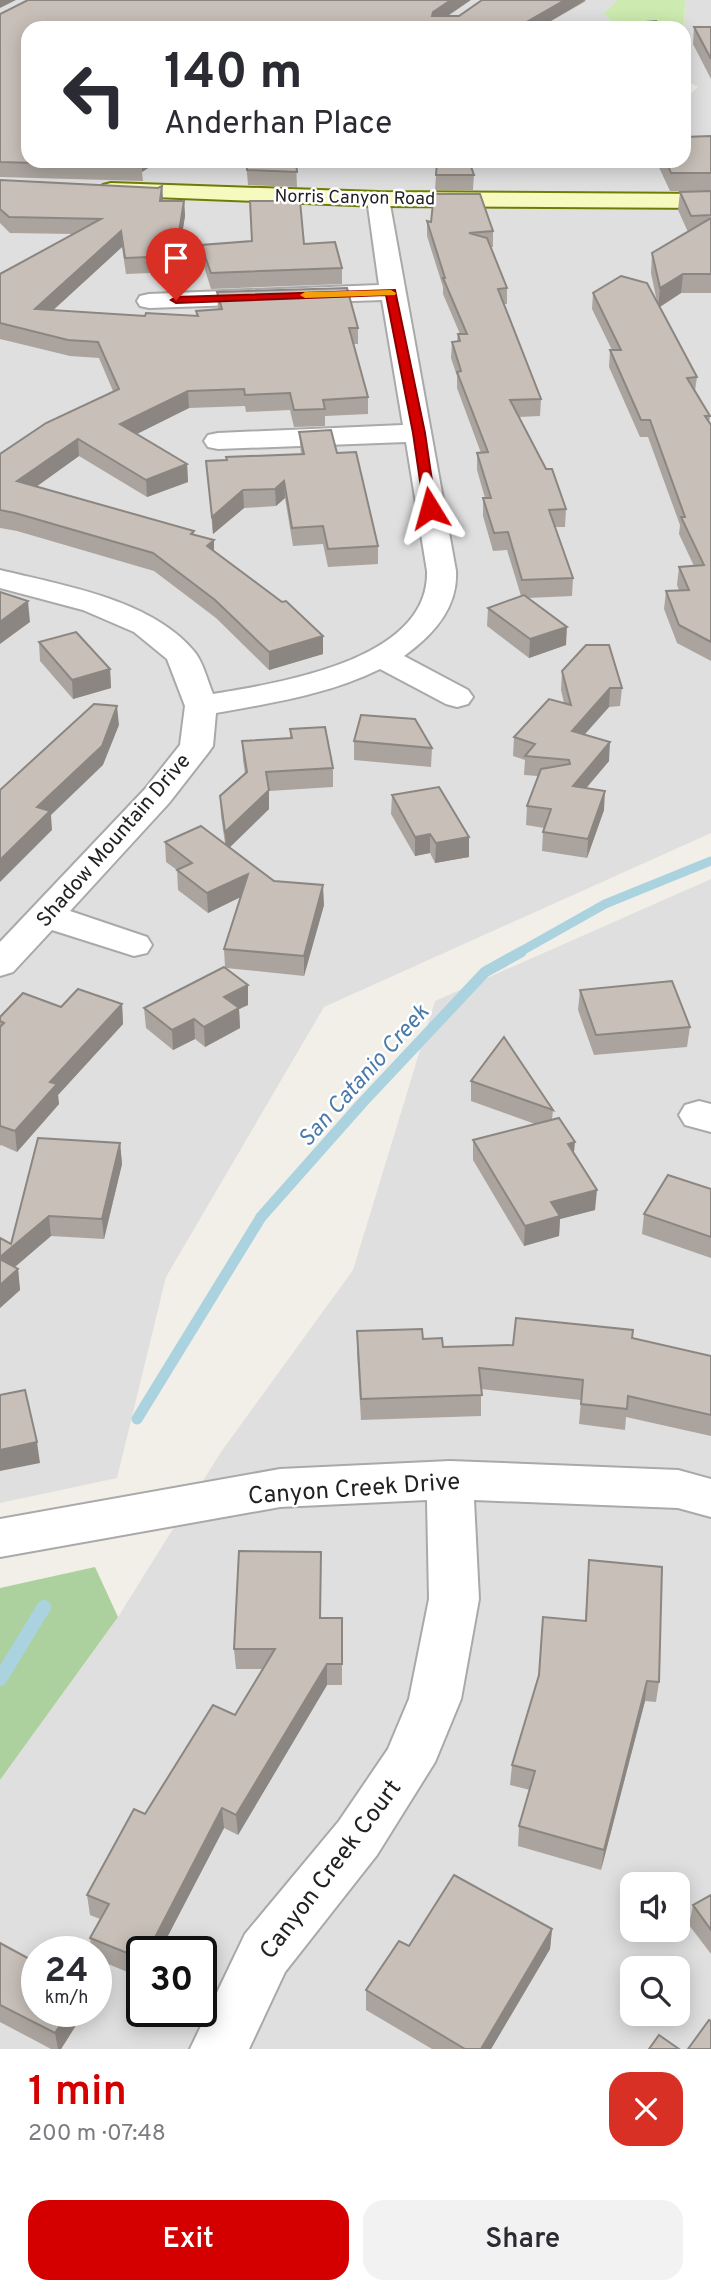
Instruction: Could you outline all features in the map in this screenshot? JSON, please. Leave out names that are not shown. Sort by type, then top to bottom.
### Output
[{"type":"street","name":"Norris Canyon Road","points":[[92,190],[378,199],[711,201]]},
{"type":"street","points":[[201,706],[283,692],[381,657],[411,636],[430,615],[442,584],[419,433],[391,292],[378,199]]},
{"type":"street","points":[[149,301],[391,292]]},
{"type":"street","points":[[218,441],[419,433]]},
{"type":"street","name":"Shadow Mountain Drive","points":[[0,579],[94,604],[145,625],[181,655],[201,706],[196,746],[157,796],[48,916],[0,964]]},
{"type":"street","points":[[381,657],[457,697]]},
{"type":"street","points":[[48,916],[134,945]]},
{"type":"street","name":"Canyon Creek Drive","points":[[0,1538],[280,1488],[450,1480],[678,1489],[711,1498]]},
{"type":"street","name":"Canyon Creek Court","points":[[219,2049],[265,1953],[373,1817],[409,1762],[435,1699],[454,1599],[450,1480]]},
{"type":"shaded area","points":[[0,0],[617,0],[604,13],[610,21],[21,21],[21,168],[691,168],[691,94],[698,87],[691,83],[691,21],[685,21],[685,0],[711,0],[711,833],[324,1007],[166,1277],[117,1478],[0,1503]]},
{"type":"shaded area","points":[[711,879],[711,2049],[0,2049],[0,1780],[118,1617],[221,1452],[353,1270],[435,1001]]},
{"type":"green space","points":[[617,0],[685,0],[684,21],[610,21],[604,13]]},
{"type":"green space","points":[[95,1567],[118,1617],[0,1780],[0,1588]]},
{"type":"building","points":[[28,0],[451,0],[433,12],[432,16],[459,16],[482,0],[565,0],[528,21],[21,21],[21,163],[0,162],[0,14]]},
{"type":"building","points":[[694,27],[711,27],[711,59]]},
{"type":"building","points":[[711,136],[711,173],[671,173],[669,168],[691,168],[691,137]]},
{"type":"building","points":[[297,168],[297,172],[247,170]]},
{"type":"building","points":[[436,168],[472,168],[474,175],[436,175]]},
{"type":"building","points":[[0,180],[158,188],[162,186],[160,201],[184,201],[175,256],[125,258],[121,231],[35,309],[145,316],[146,313],[198,316],[196,311],[222,309],[217,292],[347,288],[358,328],[349,328],[368,397],[323,400],[325,409],[294,410],[290,393],[245,395],[244,389],[188,391],[120,424],[187,464],[146,480],[78,439],[17,481],[194,531],[191,534],[214,540],[207,546],[282,602],[286,601],[323,636],[269,652],[215,600],[153,553],[0,510],[0,454],[46,423],[119,389],[98,342],[68,340],[0,323],[0,274],[101,219],[9,217],[0,209]]},
{"type":"building","points":[[711,191],[711,215],[691,216],[680,192]]},
{"type":"building","points":[[434,194],[480,194],[493,231],[469,233],[487,238],[507,288],[498,289],[541,399],[510,400],[546,469],[552,469],[566,509],[549,510],[573,578],[522,580],[508,532],[494,533],[483,498],[491,498],[477,453],[488,452],[457,372],[461,371],[452,342],[460,341],[458,334],[467,334],[443,278],[427,221],[431,222]]},
{"type":"building","points":[[250,201],[300,201],[304,244],[335,242],[342,268],[211,273],[201,245],[252,241]]},
{"type":"building","points":[[711,218],[711,274],[683,274],[660,288],[652,253]]},
{"type":"building","points":[[621,276],[647,283],[697,377],[687,378],[710,416],[705,416],[711,425],[711,642],[679,625],[666,591],[689,590],[679,567],[704,565],[681,517],[685,517],[650,420],[641,420],[610,350],[621,350],[593,293]]},
{"type":"building","points":[[331,430],[337,453],[356,452],[378,546],[328,549],[323,526],[292,528],[284,481],[275,489],[243,490],[212,517],[206,461],[227,460],[226,457],[304,454],[299,432]]},
{"type":"building","points":[[0,592],[28,601],[0,622]]},
{"type":"building","points":[[524,595],[567,627],[530,639],[488,608]]},
{"type":"building","points":[[76,632],[110,669],[72,680],[39,642]]},
{"type":"building","points":[[586,645],[609,645],[622,688],[610,688],[572,731],[610,742],[573,786],[605,791],[588,839],[543,832],[551,809],[527,806],[541,769],[570,764],[569,760],[525,756],[535,744],[514,737],[549,699],[571,705],[562,671]]},
{"type":"building","points":[[94,704],[117,706],[102,746],[37,807],[50,811],[0,860],[0,790]]},
{"type":"building","points":[[361,715],[415,719],[432,748],[354,741]]},
{"type":"building","points":[[325,727],[333,768],[266,772],[269,790],[225,832],[220,796],[247,772],[242,741],[292,738],[290,729]]},
{"type":"building","points":[[439,787],[469,837],[436,843],[430,834],[415,837],[392,795]]},
{"type":"building","points":[[201,826],[274,881],[323,885],[304,956],[224,949],[248,874],[207,893],[177,870],[192,863],[165,842]]},
{"type":"building","points":[[224,967],[248,985],[224,997],[239,1008],[204,1027],[194,1019],[172,1030],[144,1008]]},
{"type":"building","points":[[672,981],[690,1027],[596,1035],[580,990]]},
{"type":"building","points":[[78,989],[122,1004],[50,1082],[57,1084],[15,1131],[0,1126],[0,1027],[4,1023],[0,1021],[0,1017],[23,993],[61,1007]]},
{"type":"building","points":[[504,1037],[553,1110],[471,1081]]},
{"type":"building","points":[[559,1118],[575,1142],[568,1144],[597,1190],[551,1202],[560,1216],[525,1226],[473,1140]]},
{"type":"building","points":[[38,1138],[120,1143],[102,1219],[49,1216],[0,1257],[0,1238],[11,1244]]},
{"type":"building","points":[[668,1175],[711,1189],[711,1237],[644,1214]]},
{"type":"building","points":[[0,1259],[18,1269],[0,1285]]},
{"type":"building","points":[[516,1318],[633,1330],[632,1338],[711,1356],[711,1415],[628,1396],[627,1409],[581,1404],[583,1380],[479,1368],[482,1395],[361,1399],[357,1331],[422,1329],[423,1339],[442,1338],[443,1347],[513,1345]]},
{"type":"building","points":[[25,1390],[37,1442],[0,1450],[0,1395]]},
{"type":"building","points":[[239,1551],[321,1552],[320,1618],[342,1618],[342,1664],[327,1664],[236,1815],[222,1808],[156,1936],[126,1936],[126,1953],[112,1947],[112,1936],[91,1936],[109,1904],[87,1895],[134,1809],[145,1814],[213,1705],[235,1715],[275,1649],[234,1649]]},
{"type":"building","points":[[589,1560],[662,1567],[659,1682],[647,1681],[604,1850],[519,1826],[535,1771],[512,1765],[539,1675],[543,1617],[586,1621]]},
{"type":"building","points":[[454,1875],[552,1929],[481,2049],[465,2049],[366,1990],[399,1941],[409,1946]]},
{"type":"building","points":[[711,1895],[711,1930],[693,1905]]},
{"type":"building","points":[[0,1943],[21,1954],[21,2016],[0,2005]]},
{"type":"building","points":[[709,2020],[711,2049],[688,2049]]},
{"type":"building","points":[[43,2027],[59,2027],[55,2033]]},
{"type":"building","points":[[659,2035],[679,2049],[649,2049]]},
{"type":"waterway","name":"San Catanio Creek","points":[[518,953],[605,904],[711,861]]},
{"type":"waterway","name":"San Catanio Creek","points":[[137,1419],[261,1217],[362,1103],[485,972],[521,952]]},
{"type":"waterway","name":"San Catanio Creek","points":[[0,1679],[44,1607]]},
{"type":"slow traffic","points":[[305,295],[391,293]]},
{"type":"route","points":[[176,300],[391,292],[419,433],[430,508]]}]
